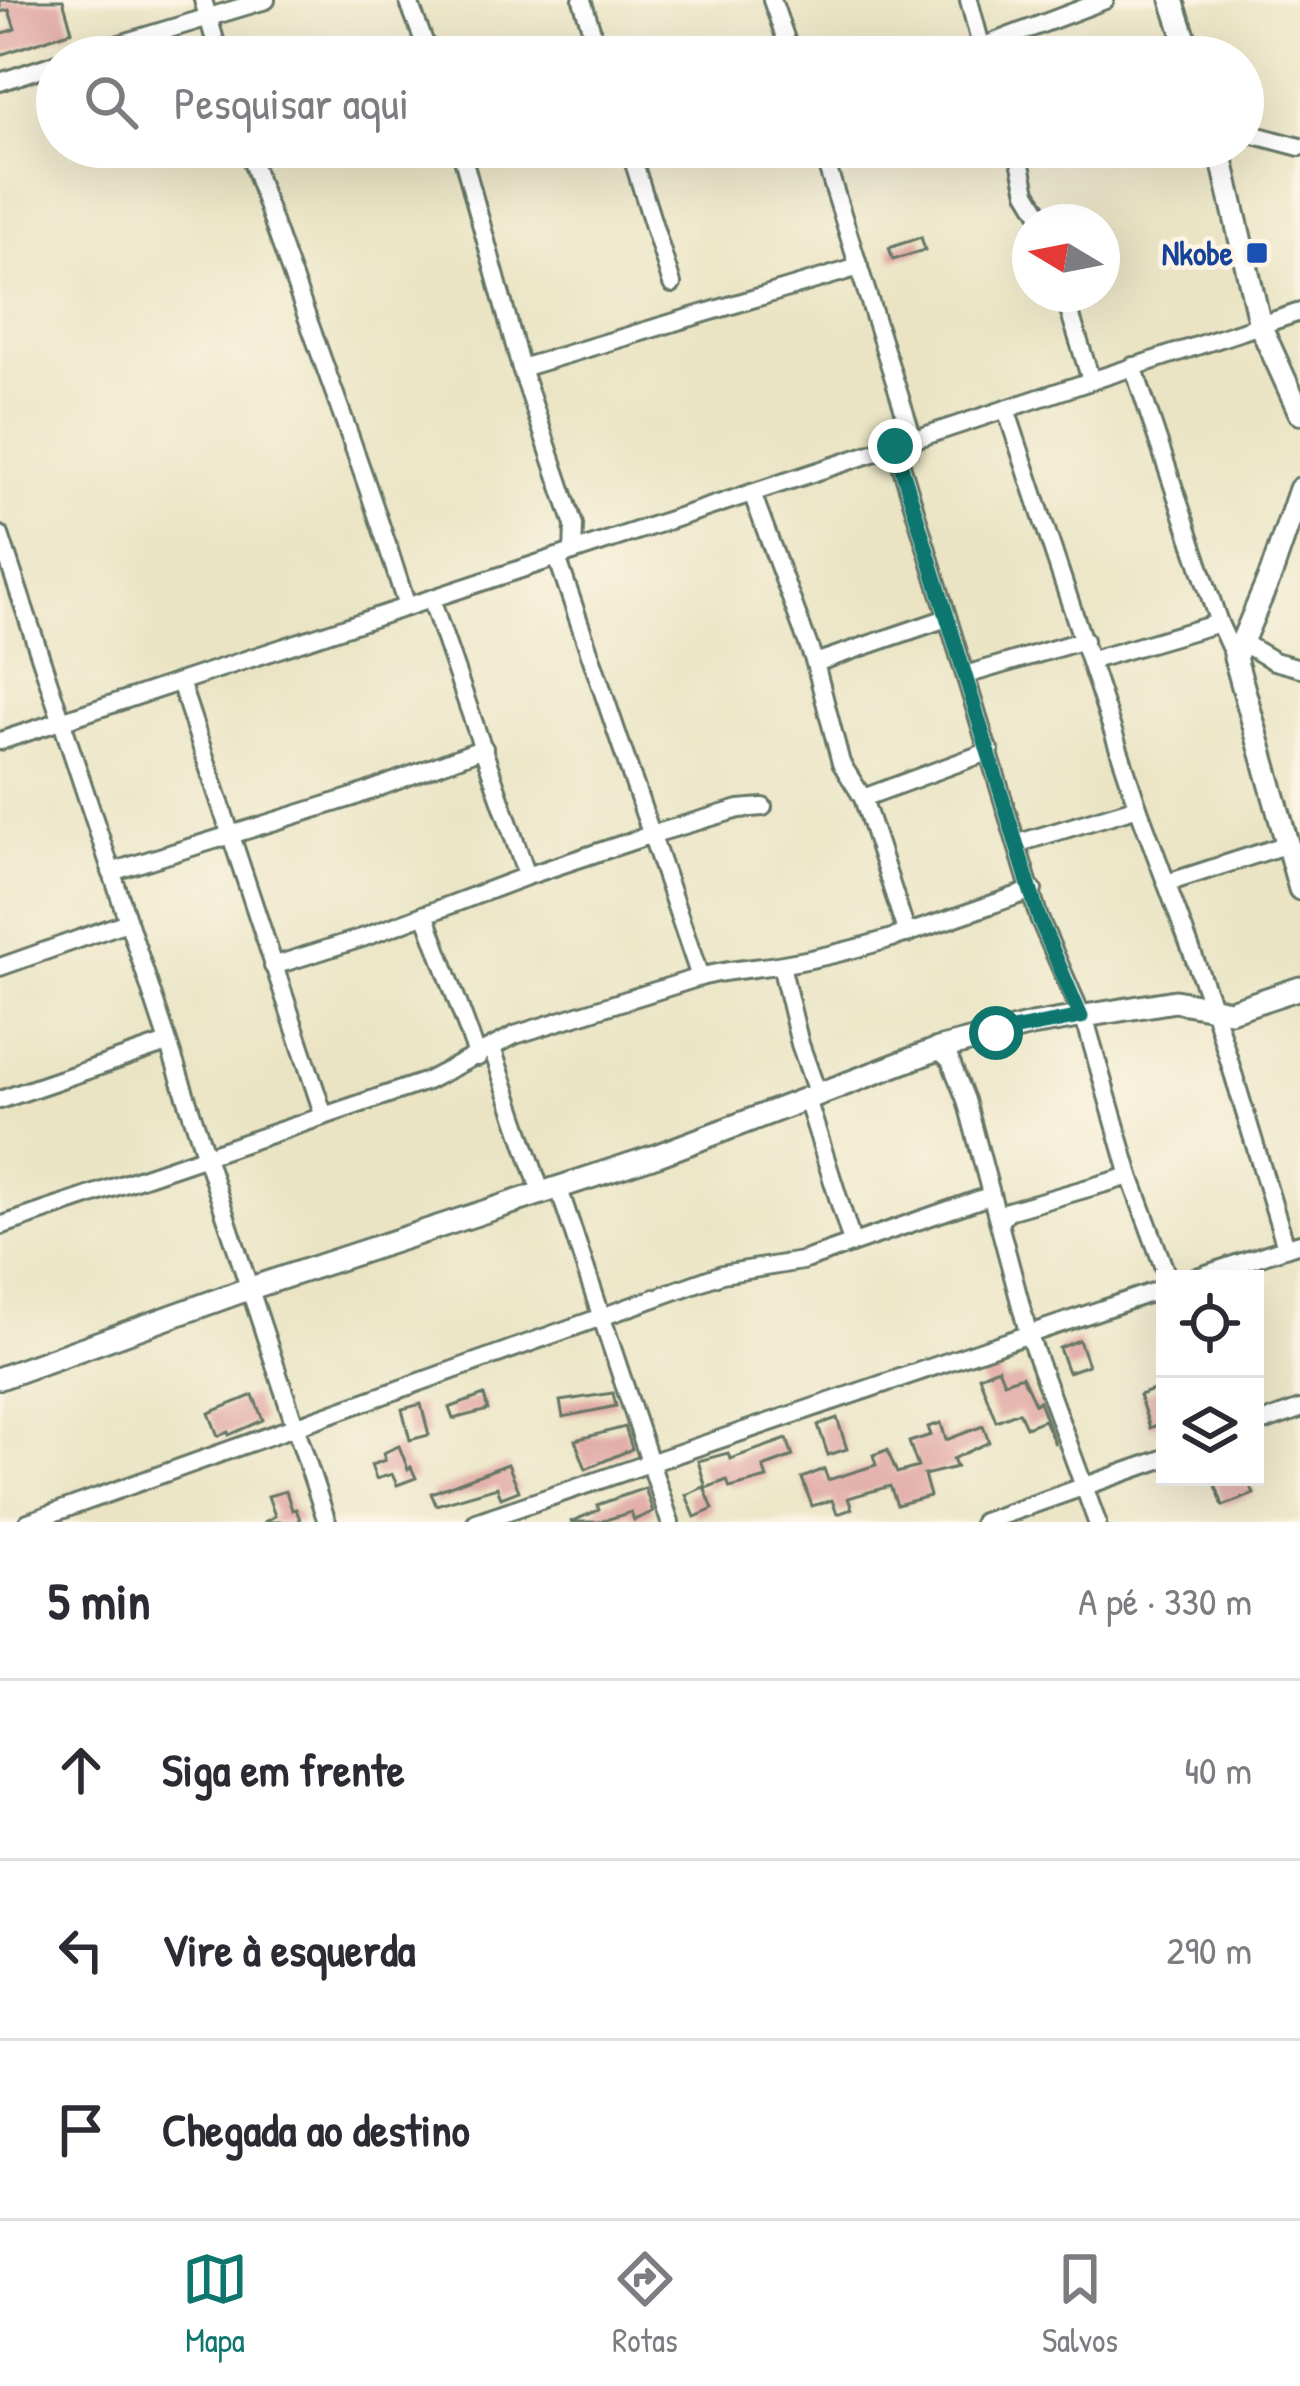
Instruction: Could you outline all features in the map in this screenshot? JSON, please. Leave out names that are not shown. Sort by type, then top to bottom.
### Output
[{"type":"street","points":[[133,36],[206,9],[266,0]]},
{"type":"street","points":[[408,0],[422,36]]},
{"type":"street","points":[[582,0],[593,36]]},
{"type":"street","points":[[772,0],[785,36]]},
{"type":"street","points":[[969,0],[978,36]]},
{"type":"street","points":[[1021,36],[1105,0]]},
{"type":"street","points":[[1172,0],[1184,36]]},
{"type":"street","points":[[0,82],[36,70]]},
{"type":"street","points":[[1264,138],[1300,147]]},
{"type":"street","points":[[254,168],[312,339],[370,487],[407,607]]},
{"type":"street","points":[[466,168],[520,368],[574,525],[565,555],[650,835],[700,976]]},
{"type":"street","points":[[636,168],[672,284]]},
{"type":"street","points":[[828,168],[913,439]]},
{"type":"street","points":[[1022,168],[1034,204]]},
{"type":"street","points":[[1224,168],[1260,325],[1300,413]]},
{"type":"street","points":[[520,368],[859,267]]},
{"type":"street","points":[[1070,312],[1091,380]]},
{"type":"street","points":[[0,741],[1300,312]]},
{"type":"street","points":[[1133,366],[1219,623],[1237,650],[1300,889]]},
{"type":"street","points":[[1006,409],[1138,807],[1293,1245],[1218,1270]]},
{"type":"street","points":[[895,446],[1052,954],[1096,1053],[1130,1176],[1165,1270]]},
{"type":"street","points":[[1237,650],[1271,574],[1300,489]]},
{"type":"street","points":[[752,493],[815,663],[841,763],[863,798],[907,934]]},
{"type":"street","points":[[574,525],[600,543]]},
{"type":"street","points":[[0,535],[327,1522]]},
{"type":"street","points":[[431,599],[527,876]]},
{"type":"street","points":[[815,663],[947,618]]},
{"type":"street","points":[[1092,660],[1219,623]]},
{"type":"street","points":[[966,675],[1084,640]]},
{"type":"street","points":[[1237,650],[1300,668]]},
{"type":"street","points":[[180,682],[324,1116]]},
{"type":"street","points":[[111,872],[353,797],[484,748]]},
{"type":"street","points":[[863,798],[990,751]]},
{"type":"street","points":[[272,966],[365,938],[650,835],[739,809],[763,807]]},
{"type":"street","points":[[1019,843],[1138,807]]},
{"type":"street","points":[[1167,883],[1285,844]]},
{"type":"street","points":[[0,1226],[427,1081],[515,1035],[700,976],[781,965],[907,934],[1033,890]]},
{"type":"street","points":[[425,914],[550,1189],[601,1316],[670,1522]]},
{"type":"street","points":[[0,967],[127,922]]},
{"type":"street","points":[[781,965],[853,1242]]},
{"type":"street","points":[[0,1378],[248,1289],[658,1155],[938,1049],[996,1033],[1175,1001],[1230,1011],[1300,988]]},
{"type":"street","points":[[0,1100],[167,1043]]},
{"type":"street","points":[[938,1049],[950,1060],[965,1100],[1029,1336],[1097,1522]]},
{"type":"street","points":[[28,1522],[722,1274],[802,1261],[853,1242],[1130,1176]]},
{"type":"street","points":[[476,1522],[1156,1291]]},
{"type":"street","points":[[1264,1422],[1300,1409]]},
{"type":"street","points":[[983,1522],[1156,1461]]},
{"type":"building","points":[[0,0],[63,0],[72,31],[36,36],[36,43],[0,55],[0,34],[15,29],[9,10],[0,12]]},
{"type":"building","points":[[921,237],[925,250],[893,260],[889,248]]},
{"type":"building","points":[[1079,1340],[1088,1365],[1068,1372],[1059,1348]]},
{"type":"building","points":[[998,1368],[1004,1382],[1022,1376],[1035,1404],[1039,1401],[1055,1444],[1044,1420],[1026,1427],[1019,1412],[996,1421],[979,1376]]},
{"type":"building","points":[[1156,1389],[1156,1426],[1150,1428],[1139,1395]]},
{"type":"building","points":[[613,1393],[616,1406],[563,1417],[560,1401]]},
{"type":"building","points":[[253,1395],[263,1420],[218,1436],[209,1413]]},
{"type":"building","points":[[484,1395],[488,1410],[453,1419],[449,1408]]},
{"type":"building","points":[[421,1404],[429,1435],[410,1440],[402,1409]]},
{"type":"building","points":[[837,1418],[847,1449],[828,1455],[818,1425]]},
{"type":"building","points":[[941,1423],[946,1440],[983,1426],[989,1442],[953,1459],[957,1467],[924,1475],[930,1496],[897,1505],[890,1486],[848,1498],[852,1509],[837,1514],[832,1500],[812,1506],[802,1478],[824,1469],[828,1480],[876,1465],[873,1455],[887,1450],[897,1473],[918,1467],[909,1442],[931,1435],[928,1427]]},
{"type":"building","points":[[625,1427],[632,1449],[586,1469],[575,1440]]},
{"type":"building","points":[[787,1439],[793,1456],[763,1467],[767,1478],[730,1488],[727,1480],[706,1488],[698,1461],[728,1453],[730,1459]]},
{"type":"building","points":[[399,1446],[416,1478],[397,1485],[392,1474],[376,1479],[371,1465],[385,1460],[383,1453]]},
{"type":"building","points":[[508,1464],[519,1491],[501,1498],[497,1487],[436,1505],[431,1493]]},
{"type":"building","points":[[1216,1486],[1251,1486],[1254,1494],[1223,1506]]},
{"type":"building","points":[[704,1487],[713,1509],[695,1517],[686,1495]]},
{"type":"building","points":[[645,1488],[653,1512],[634,1520],[631,1512],[599,1522],[570,1522],[599,1510],[597,1505]]},
{"type":"building","points":[[286,1491],[301,1522],[264,1522],[275,1516],[268,1496]]},
{"type":"place","name":"Nkobe","points":[[1257,253]]},
{"type":"route","points":[[895,446],[1039,918],[1081,1017],[996,1033]]}]
